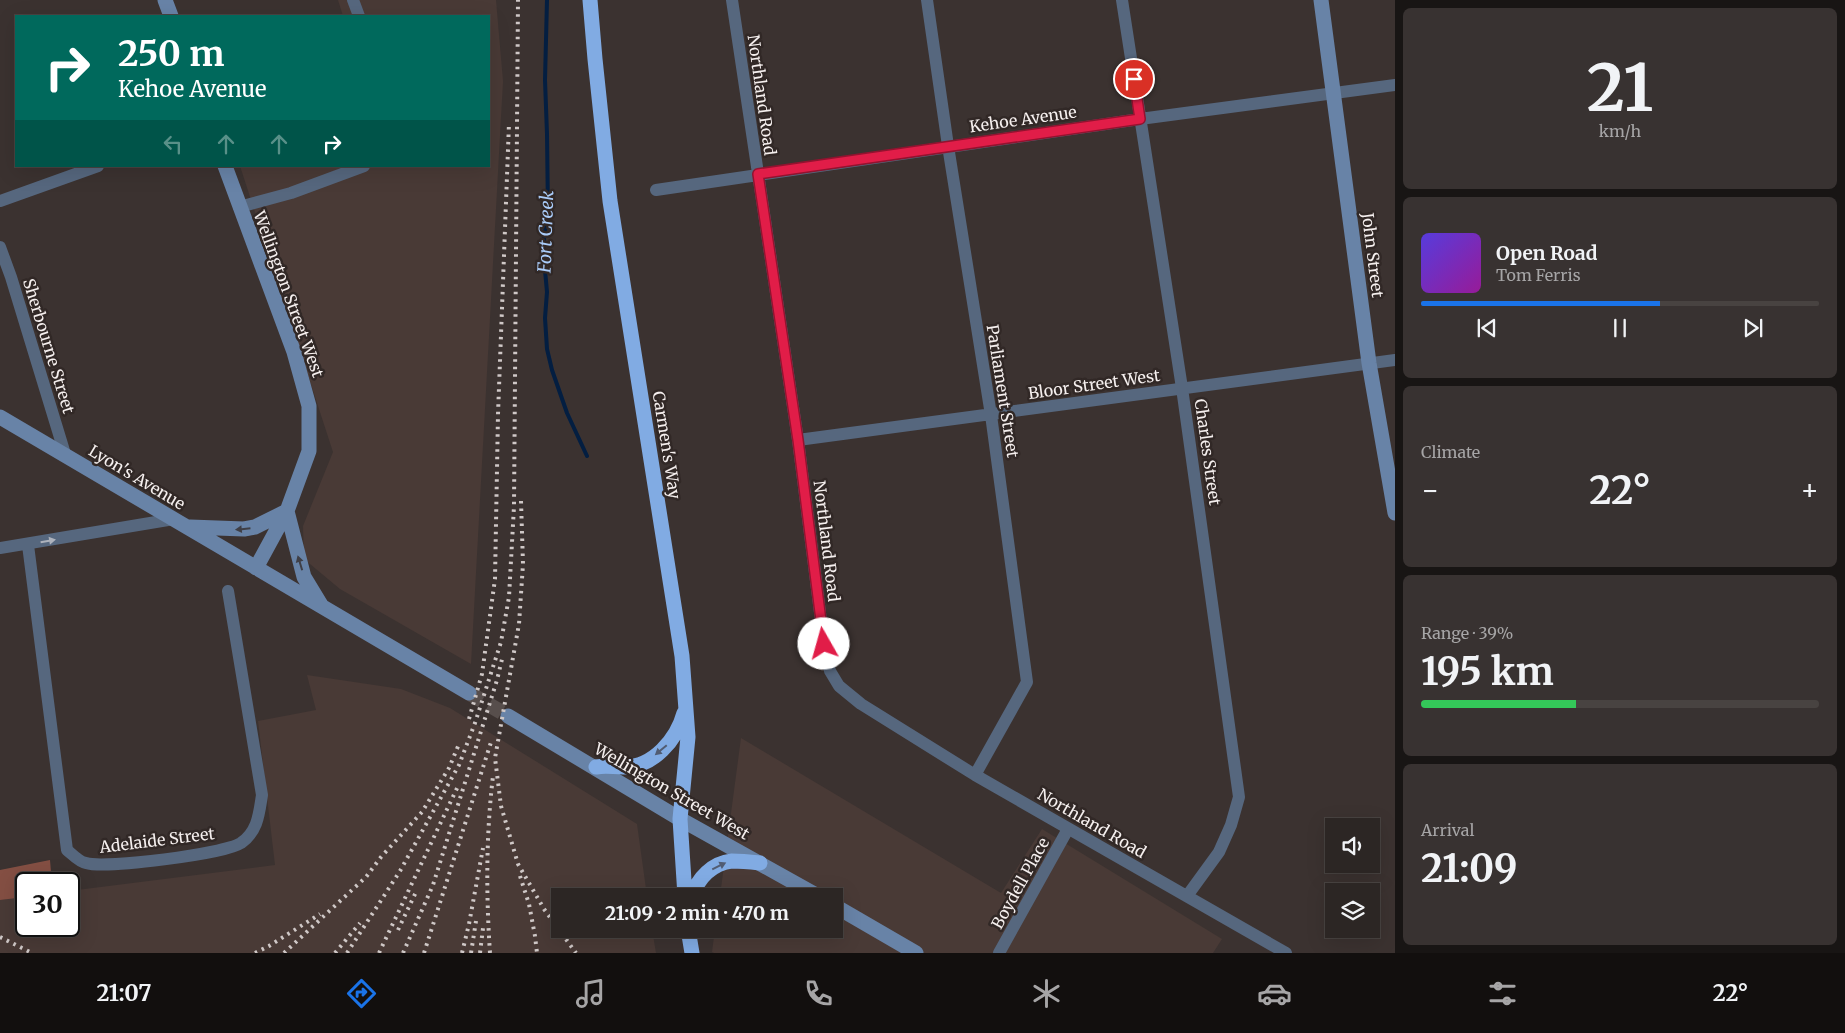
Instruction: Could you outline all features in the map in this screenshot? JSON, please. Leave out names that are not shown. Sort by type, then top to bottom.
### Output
[{"type":"highway","name":"Carmen's Way","points":[[590,0],[610,201],[680,646],[688,737],[680,820],[684,888]]},
{"type":"highway","points":[[596,767],[609,765],[624,767],[648,761],[668,745],[681,724],[685,709]]},
{"type":"highway","points":[[696,888],[703,876],[719,864],[732,861],[760,863]]},
{"type":"highway","points":[[690,938],[692,953]]},
{"type":"main road","points":[[165,0],[171,15]]},
{"type":"main road","name":"John Street","points":[[1320,0],[1334,92],[1369,363],[1395,513]]},
{"type":"main road","name":"Wellington Street West","points":[[225,167],[294,352],[309,406],[309,451],[287,511],[256,568]]},
{"type":"main road","name":"Lyon's Avenue","points":[[0,417],[256,568]]},
{"type":"main road","points":[[187,527],[244,529],[255,527],[287,511],[304,577],[322,607]]},
{"type":"main road","points":[[256,568],[468,693]]},
{"type":"main road","name":"Wellington Street West","points":[[508,716],[596,767],[680,820],[804,888]]},
{"type":"main road","points":[[843,911],[916,953]]},
{"type":"street","points":[[353,0],[359,15]]},
{"type":"street","name":"Northland Road","points":[[732,0],[798,440],[824,644],[830,671],[839,686],[861,704],[975,775],[1286,953]]},
{"type":"street","name":"Parliament Street","points":[[927,0],[991,415],[1027,682],[975,775]]},
{"type":"street","name":"Charles Street","points":[[1122,0],[1182,388],[1239,797],[1231,825],[1219,852],[1187,896]]},
{"type":"street","name":"Kehoe Avenue","points":[[656,190],[948,146],[1395,85]]},
{"type":"street","points":[[0,201],[95,167]]},
{"type":"street","points":[[239,207],[291,193],[361,167]]},
{"type":"street","name":"Sherbourne Street","points":[[0,248],[11,277],[64,454]]},
{"type":"street","name":"Bloor Street West","points":[[798,440],[1395,360]]},
{"type":"street","points":[[0,548],[174,519]]},
{"type":"street","name":"Adelaide Street","points":[[28,544],[67,850],[84,863],[106,865],[212,852],[241,843],[257,824],[262,796],[228,591]]},
{"type":"street","name":"Boydell Place","points":[[999,953],[1068,829]]},
{"type":"shaded area","points":[[338,0],[496,0],[503,81],[471,664],[340,589],[304,559],[303,526],[333,452],[240,167],[490,167],[490,15],[343,15]]},
{"type":"shaded area","points":[[307,675],[401,689],[450,708],[637,824],[646,888],[551,888],[551,938],[654,938],[656,953],[0,953],[0,900],[15,898],[15,937],[80,937],[80,890],[275,865],[258,721],[316,710]]},
{"type":"shaded area","points":[[741,738],[1001,893],[1042,829],[1222,939],[1213,953],[714,953],[712,952],[714,938],[843,938],[843,888],[721,888]]},
{"type":"shaded area","points":[[50,860],[51,872],[15,872],[15,898],[0,900],[0,870]]},
{"type":"waterway","name":"Fort Creek","points":[[547,0],[545,80],[548,215],[544,237],[547,292],[545,318],[547,349],[567,413],[587,456]]},
{"type":"tunnel","points":[[469,693],[508,716]]},
{"type":"railway","points":[[347,953],[400,871],[459,765],[475,723],[501,642],[509,597],[514,506],[518,0]]},
{"type":"railway","points":[[469,719],[482,674],[495,579],[498,414],[509,123]]},
{"type":"railway","points":[[521,501],[523,564],[519,624],[495,758],[501,806],[518,864],[544,909],[576,953]]},
{"type":"railway","points":[[403,953],[433,885],[497,680],[503,655]]},
{"type":"railway","points":[[424,953],[492,739]]},
{"type":"railway","points":[[284,953],[366,877],[381,857],[422,812],[449,768],[459,744]]},
{"type":"railway","points":[[490,953],[487,864],[493,776]]},
{"type":"railway","points":[[379,953],[459,784]]},
{"type":"railway","points":[[462,953],[483,848]]},
{"type":"railway","points":[[520,876],[529,904],[537,953]]},
{"type":"railway","points":[[398,930],[416,892]]},
{"type":"railway","points":[[255,953],[320,914]]},
{"type":"railway","points":[[471,953],[476,921]]},
{"type":"railway","points":[[335,953],[360,923]]},
{"type":"railway","points":[[480,953],[483,928]]},
{"type":"railway","points":[[0,937],[32,953]]},
{"type":"route","points":[[824,644],[798,440],[758,174],[1140,119],[1134,79]]}]
